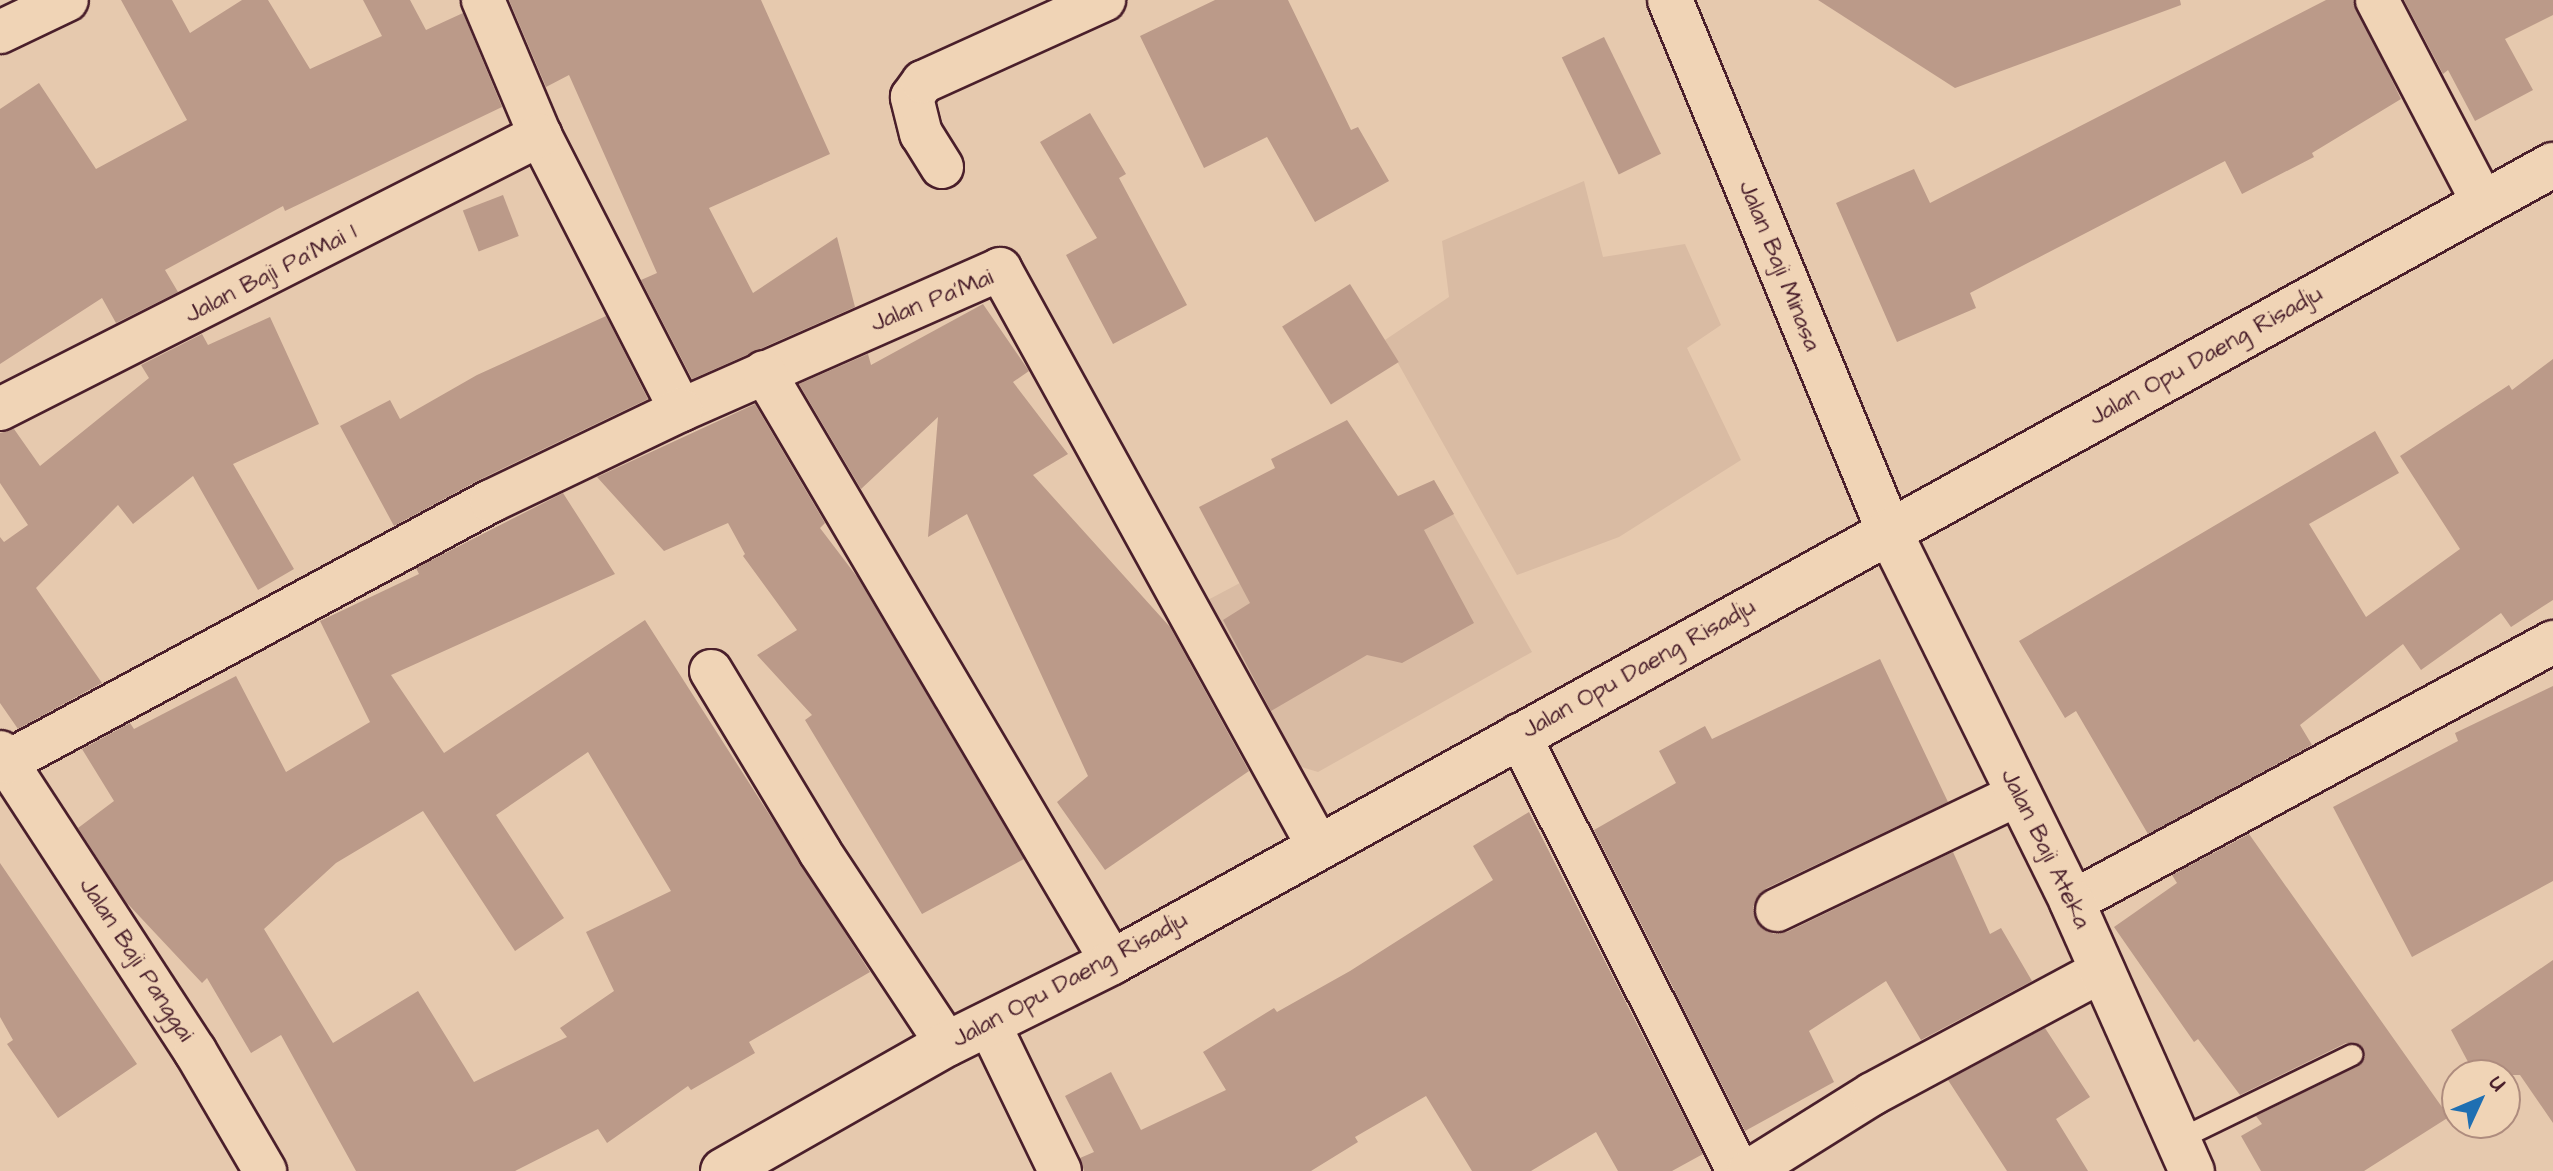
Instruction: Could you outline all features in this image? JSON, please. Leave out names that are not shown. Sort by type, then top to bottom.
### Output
[{"type":"main road","name":"Jalan Baji Minasa","points":[[1670,0],[1889,531]]},
{"type":"main road","name":"Jalan Opu Daeng Risadju","points":[[738,1167],[947,1044],[1112,962],[2553,165]]},
{"type":"main road","name":"Jalan Baji Ateka","points":[[1889,531],[2072,902],[2185,1155]]},
{"type":"street","points":[[0,32],[67,0]]},
{"type":"street","points":[[483,0],[540,135],[681,410]]},
{"type":"street","points":[[942,167],[921,134],[912,97],[923,82],[1104,0]]},
{"type":"street","points":[[2377,0],[2483,203]]},
{"type":"street","name":"Jalan Baji Pa'Mai 1","points":[[0,409],[540,135]]},
{"type":"street","name":"Jalan Pa'Mai","points":[[4,757],[491,501],[764,372],[1000,269],[1318,846]]},
{"type":"street","points":[[764,372],[1112,962]]},
{"type":"street","points":[[2072,902],[2553,642]]},
{"type":"street","points":[[711,671],[820,852],[947,1044]]},
{"type":"street","points":[[1519,735],[1738,1171]]},
{"type":"street","name":"Jalan Baji Panggai","points":[[4,757],[195,1051],[265,1171]]},
{"type":"street","points":[[1777,910],[2019,794]]},
{"type":"street","points":[[1749,1171],[1872,1094],[2103,970]]},
{"type":"street","points":[[989,1024],[1060,1171]]},
{"type":"lane","points":[[2185,1155],[2352,1055]]},
{"type":"shaded area","points":[[1584,181],[1603,257],[1685,244],[1721,325],[1687,348],[1741,460],[1619,537],[1517,575],[1385,340],[1449,297],[1442,241]]},
{"type":"shaded area","points":[[1434,480],[1532,652],[1318,772],[1285,762],[1204,602]]},
{"type":"building","points":[[121,0],[172,0],[190,33],[242,0],[268,0],[310,69],[382,36],[363,0],[410,0],[426,30],[463,13],[502,107],[285,211],[283,206],[165,270],[178,292],[116,323],[102,298],[0,364],[0,109],[39,83],[96,169],[187,120]]},
{"type":"building","points":[[509,0],[761,0],[830,154],[709,208],[753,293],[837,237],[855,307],[692,379],[641,280],[657,273],[569,75],[546,87]]},
{"type":"building","points":[[1215,0],[1288,0],[1351,130],[1358,127],[1389,181],[1315,222],[1267,137],[1204,168],[1140,36]]},
{"type":"building","points":[[1818,0],[2180,0],[2181,5],[1955,88]]},
{"type":"building","points":[[2326,0],[2353,0],[2401,99],[2312,153],[2314,157],[2242,194],[2225,161],[1970,293],[1976,308],[1897,342],[1836,203],[1914,169],[1930,203]]},
{"type":"building","points":[[2404,0],[2553,0],[2553,15],[2505,39],[2533,90],[2475,121],[2448,70],[2443,74]]},
{"type":"building","points":[[1604,37],[1661,154],[1619,174],[1562,58]]},
{"type":"building","points":[[1090,113],[1126,174],[1119,178],[1187,305],[1113,344],[1066,255],[1097,238],[1040,142]]},
{"type":"building","points":[[503,195],[519,236],[479,251],[463,210]]},
{"type":"building","points":[[1350,284],[1399,362],[1331,404],[1282,326]]},
{"type":"building","points":[[983,304],[1029,371],[1013,382],[1068,454],[1033,475],[1170,627],[1249,771],[1105,870],[1057,802],[1088,776],[967,514],[928,537],[938,417],[861,489],[799,384],[868,354],[871,365]]},
{"type":"building","points":[[606,316],[648,399],[481,479],[394,526],[340,426],[390,400],[400,419],[477,375]]},
{"type":"building","points":[[270,317],[319,424],[233,464],[294,569],[258,590],[193,476],[133,524],[118,505],[36,588],[102,683],[18,729],[0,703],[0,537],[4,542],[28,525],[0,483],[0,433],[14,429],[40,466],[149,378],[141,365],[202,334],[208,345]]},
{"type":"building","points":[[2553,359],[2553,600],[2511,627],[2501,613],[2421,670],[2403,644],[2300,725],[2312,745],[2148,834],[2076,711],[2065,718],[2019,641],[2375,431],[2399,473],[2309,524],[2366,617],[2460,549],[2400,456],[2509,385],[2512,390]]},
{"type":"building","points":[[755,404],[825,523],[820,528],[858,578],[1024,859],[922,914],[805,720],[812,715],[757,655],[797,630],[743,556],[745,554],[728,523],[664,551],[597,477]]},
{"type":"building","points":[[1347,420],[1398,496],[1434,480],[1454,514],[1424,530],[1474,623],[1402,663],[1367,655],[1271,711],[1223,620],[1250,603],[1199,507],[1275,468],[1271,459]]},
{"type":"building","points":[[563,493],[615,574],[391,675],[444,753],[645,620],[870,972],[749,1042],[755,1053],[691,1090],[688,1086],[607,1143],[598,1129],[515,1171],[356,1171],[281,1035],[251,1053],[207,978],[202,983],[126,902],[78,828],[114,801],[82,749],[130,723],[134,729],[236,676],[286,772],[370,722],[320,621],[419,574],[416,568]],"holes":[[[588,752],[671,891],[586,932],[614,991],[560,1028],[567,1037],[474,1082],[418,991],[333,1043],[264,929],[336,863],[423,811],[515,951],[564,918],[496,815]]]},
{"type":"building","points":[[1880,659],[1948,802],[1767,888],[1758,896],[1753,907],[1756,921],[1764,930],[1774,934],[1787,932],[1953,852],[1990,934],[2001,928],[2032,981],[1921,1040],[1886,981],[1809,1031],[1834,1082],[1745,1131],[1594,830],[1676,783],[1659,751],[1705,726],[1712,739]]},
{"type":"building","points":[[2553,686],[2553,881],[2412,957],[2333,807],[2458,741],[2455,733]]},
{"type":"building","points":[[1529,812],[1703,1154],[1672,1171],[1618,1171],[1596,1132],[1531,1171],[1472,1171],[1426,1096],[1355,1137],[1358,1142],[1311,1171],[1084,1171],[1080,1158],[1094,1152],[1065,1096],[1111,1072],[1141,1130],[1226,1090],[1203,1052],[1274,1008],[1277,1012],[1350,971],[1493,880],[1473,846]]},
{"type":"building","points":[[2249,834],[2441,1106],[2441,1122],[2364,1171],[2261,1171],[2241,1136],[2262,1124],[2256,1116],[2358,1066],[2365,1057],[2360,1045],[2346,1043],[2240,1095],[2198,1039],[2194,1042],[2114,927],[2177,883],[2172,875]]},
{"type":"building","points":[[0,863],[137,1064],[58,1118],[7,1044],[13,1040],[0,1017]]},
{"type":"building","points":[[2553,960],[2553,1123],[2521,1076],[2521,1059],[2466,1059],[2451,1030]]},
{"type":"building","points":[[2045,1028],[2090,1097],[2056,1119],[2088,1171],[2007,1171],[1948,1080]]}]
